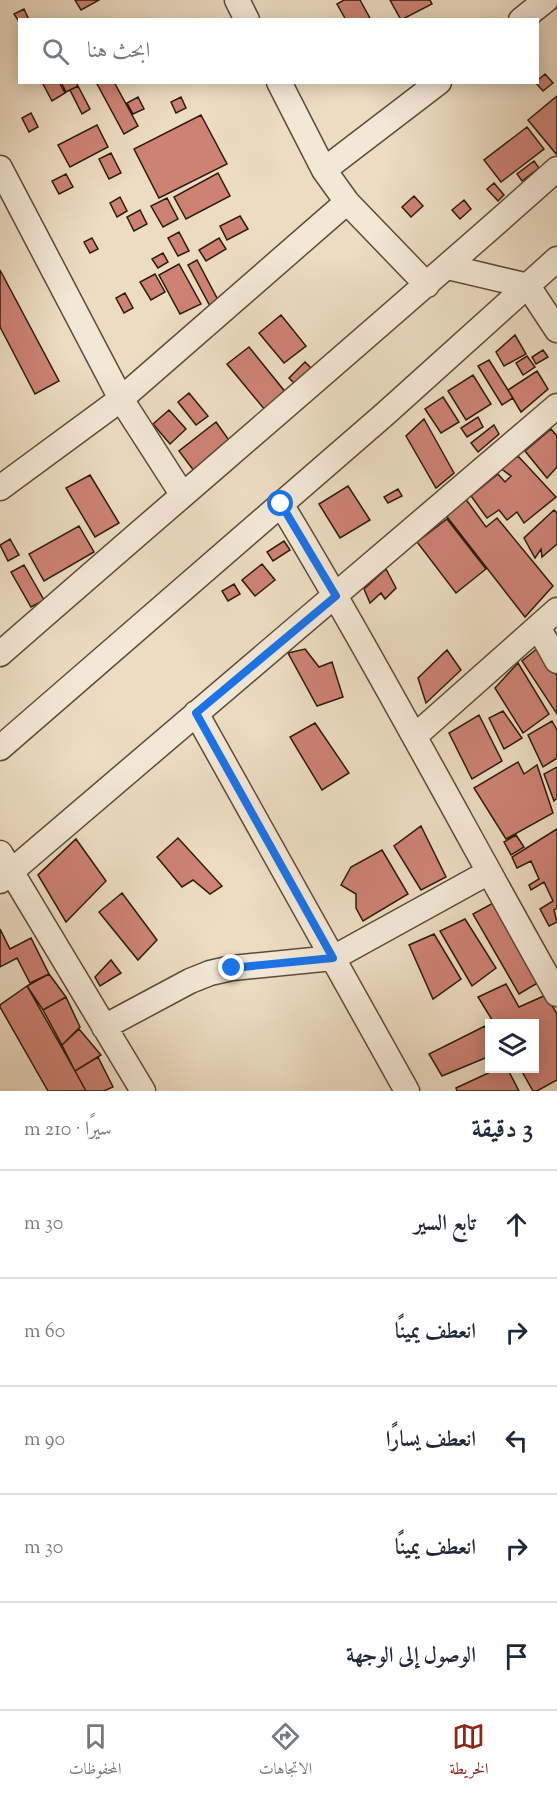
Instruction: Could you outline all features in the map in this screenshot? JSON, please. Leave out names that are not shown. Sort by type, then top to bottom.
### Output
[{"type":"street","points":[[237,0],[246,18]]},
{"type":"street","points":[[524,18],[546,0]]},
{"type":"street","points":[[280,84],[324,170],[347,202],[428,285]]},
{"type":"street","points":[[324,170],[436,84]]},
{"type":"street","points":[[0,168],[121,399],[182,494]]},
{"type":"street","points":[[0,654],[182,494],[428,285],[557,169]]},
{"type":"street","points":[[0,488],[121,399],[347,202]]},
{"type":"street","points":[[0,748],[281,504],[557,259]]},
{"type":"street","points":[[448,267],[528,286],[557,330]]},
{"type":"street","points":[[143,1091],[4,869],[336,596],[557,406]]},
{"type":"street","points":[[281,504],[336,596],[489,872],[554,982]]},
{"type":"street","points":[[415,736],[557,610]]},
{"type":"street","points":[[538,627],[557,661]]},
{"type":"street","points":[[196,713],[407,1091]]},
{"type":"street","points":[[104,1027],[190,981],[210,974],[232,968],[333,958],[489,872]]},
{"type":"building","points":[[75,0],[99,0],[81,10]]},
{"type":"building","points":[[344,0],[360,0],[370,18],[345,18],[337,4]]},
{"type":"building","points":[[390,0],[430,0],[432,4],[405,18],[400,18]]},
{"type":"building","points":[[24,9],[28,18],[18,18],[18,20],[14,14]]},
{"type":"building","points":[[545,74],[553,83],[543,91],[537,84],[539,84],[539,79]]},
{"type":"building","points":[[43,84],[60,84],[65,93],[52,101]]},
{"type":"building","points":[[62,84],[77,84],[78,86],[66,92]]},
{"type":"building","points":[[97,84],[115,84],[138,126],[124,134]]},
{"type":"building","points":[[78,86],[90,109],[82,114],[70,90]]},
{"type":"building","points":[[557,96],[557,155],[528,120]]},
{"type":"building","points":[[138,97],[144,109],[133,114],[127,103]]},
{"type":"building","points":[[181,97],[186,108],[176,113],[171,102]]},
{"type":"building","points":[[31,113],[38,127],[29,132],[22,118]]},
{"type":"building","points":[[201,115],[227,164],[159,198],[134,149]]},
{"type":"building","points":[[97,125],[108,147],[70,167],[58,145]]},
{"type":"building","points":[[527,127],[544,149],[501,182],[484,160]]},
{"type":"building","points":[[111,153],[121,173],[109,179],[99,159]]},
{"type":"building","points":[[534,161],[539,168],[522,181],[517,174]]},
{"type":"building","points":[[218,173],[230,196],[186,219],[174,197]]},
{"type":"building","points":[[66,174],[73,187],[59,194],[52,181]]},
{"type":"building","points":[[494,183],[504,195],[498,201],[487,189]]},
{"type":"building","points":[[414,196],[423,206],[411,217],[402,207]]},
{"type":"building","points":[[120,197],[127,211],[117,217],[110,203]]},
{"type":"building","points":[[167,198],[178,219],[163,227],[151,206]]},
{"type":"building","points":[[464,200],[471,209],[460,219],[452,210]]},
{"type":"building","points":[[140,210],[147,224],[134,231],[127,217]]},
{"type":"building","points":[[240,216],[248,229],[227,240],[220,226]]},
{"type":"building","points":[[179,232],[189,251],[178,256],[168,238]]},
{"type":"building","points":[[92,238],[98,249],[90,253],[84,242]]},
{"type":"building","points":[[219,238],[226,249],[206,261],[199,250]]},
{"type":"building","points":[[163,253],[168,262],[158,268],[152,259]]},
{"type":"building","points":[[197,260],[219,302],[210,306],[188,265]]},
{"type":"building","points":[[179,264],[201,304],[180,314],[159,275]]},
{"type":"building","points":[[0,270],[59,381],[35,394],[0,327]]},
{"type":"building","points":[[155,274],[165,292],[151,300],[140,282]]},
{"type":"building","points":[[125,293],[133,308],[124,313],[116,298]]},
{"type":"building","points":[[281,315],[306,346],[284,363],[259,333]]},
{"type":"building","points":[[515,335],[526,354],[504,366],[496,352]]},
{"type":"building","points":[[249,347],[291,399],[270,416],[227,364]]},
{"type":"building","points":[[543,350],[548,357],[536,364],[532,357]]},
{"type":"building","points":[[527,356],[535,367],[523,375],[516,363]]},
{"type":"building","points":[[489,360],[513,398],[502,405],[478,366]]},
{"type":"building","points":[[305,362],[313,370],[297,386],[289,378]]},
{"type":"building","points":[[537,371],[548,389],[521,412],[508,390]]},
{"type":"building","points":[[473,375],[491,404],[466,420],[448,391]]},
{"type":"building","points":[[189,393],[208,416],[196,425],[178,402]]},
{"type":"building","points":[[443,397],[459,422],[441,433],[425,409]]},
{"type":"building","points":[[169,410],[186,429],[170,444],[153,424]]},
{"type":"building","points":[[478,417],[483,427],[467,437],[461,428]]},
{"type":"building","points":[[424,419],[454,473],[436,488],[406,436]]},
{"type":"building","points":[[216,422],[231,443],[194,471],[179,451]]},
{"type":"building","points":[[494,425],[499,434],[478,452],[471,443]]},
{"type":"building","points":[[551,429],[557,436],[557,467],[547,478],[525,451]]},
{"type":"building","points":[[518,456],[556,497],[524,523],[517,512],[507,520],[499,510],[487,518],[471,496],[498,474],[505,482],[511,476],[499,467]]},
{"type":"building","points":[[90,475],[119,523],[95,537],[66,488]]},
{"type":"building","points":[[348,486],[370,520],[340,538],[319,504]]},
{"type":"building","points":[[398,489],[402,496],[388,503],[384,497]]},
{"type":"building","points":[[465,498],[486,527],[497,518],[553,586],[525,617],[444,513]]},
{"type":"building","points":[[554,510],[557,513],[557,544],[542,557],[541,549],[535,558],[524,538]]},
{"type":"building","points":[[447,519],[486,569],[456,593],[417,542]]},
{"type":"building","points":[[79,526],[94,552],[44,581],[29,554]]},
{"type":"building","points":[[10,539],[19,555],[8,561],[0,545]]},
{"type":"building","points":[[284,541],[290,550],[273,561],[267,552]]},
{"type":"building","points":[[262,564],[275,580],[255,596],[242,580]]},
{"type":"building","points":[[24,565],[44,600],[31,607],[11,572]]},
{"type":"building","points":[[386,569],[396,588],[385,599],[381,593],[370,603],[364,589]]},
{"type":"building","points":[[234,584],[240,594],[228,601],[222,591]]},
{"type":"building","points":[[539,647],[557,676],[557,714],[522,661]]},
{"type":"building","points":[[305,649],[319,667],[332,662],[343,697],[317,706],[288,653]]},
{"type":"building","points":[[447,650],[461,670],[426,703],[418,678]]},
{"type":"building","points":[[518,663],[549,714],[523,733],[495,688]]},
{"type":"building","points":[[503,711],[522,738],[504,749],[489,718]]},
{"type":"building","points":[[479,715],[502,761],[472,779],[449,733]]},
{"type":"building","points":[[552,721],[557,730],[557,758],[543,767],[528,735]]},
{"type":"building","points":[[315,723],[349,773],[322,790],[290,737]]},
{"type":"building","points":[[518,762],[524,774],[537,765],[553,813],[506,839],[474,788]]},
{"type":"building","points":[[557,767],[557,798],[554,801],[544,774]]},
{"type":"building","points":[[421,826],[446,877],[421,890],[394,846]]},
{"type":"building","points":[[557,829],[557,908],[554,910],[557,922],[549,926],[540,909],[553,901],[544,882],[531,890],[529,885],[539,879],[531,861],[517,868],[512,857]]},
{"type":"building","points":[[516,835],[524,847],[511,855],[504,842]]},
{"type":"building","points":[[178,838],[222,886],[210,894],[193,880],[182,887],[157,857]]},
{"type":"building","points":[[76,839],[106,881],[66,922],[38,875]]},
{"type":"building","points":[[382,850],[408,894],[363,921],[356,908],[356,894],[341,885],[351,867]]},
{"type":"building","points":[[122,893],[157,940],[138,960],[99,912]]},
{"type":"building","points":[[495,902],[541,981],[519,994],[473,914]]},
{"type":"building","points":[[465,919],[496,968],[472,986],[440,931]]},
{"type":"building","points":[[0,929],[10,949],[31,938],[49,974],[30,983],[17,958],[0,967]]},
{"type":"building","points":[[434,934],[461,979],[433,999],[409,945]]},
{"type":"building","points":[[111,960],[121,973],[100,986],[95,977]]},
{"type":"building","points":[[49,974],[66,997],[43,1010],[27,986]]},
{"type":"building","points":[[506,984],[519,1007],[546,995],[557,1014],[557,1080],[533,1091],[523,1073],[539,1073],[539,1019],[492,1019],[478,997]]},
{"type":"building","points":[[27,986],[86,1091],[48,1091],[0,1007]]},
{"type":"building","points":[[66,997],[80,1027],[62,1045],[43,1010]]},
{"type":"building","points":[[485,1026],[485,1058],[442,1076],[429,1054]]},
{"type":"building","points":[[79,1029],[101,1055],[75,1071],[62,1045]]},
{"type":"building","points":[[98,1057],[113,1087],[104,1091],[86,1091],[75,1071]]},
{"type":"building","points":[[488,1073],[510,1073],[519,1091],[457,1091],[456,1088]]},
{"type":"route","points":[[232,968],[333,958],[196,713],[336,596],[281,504]]}]
